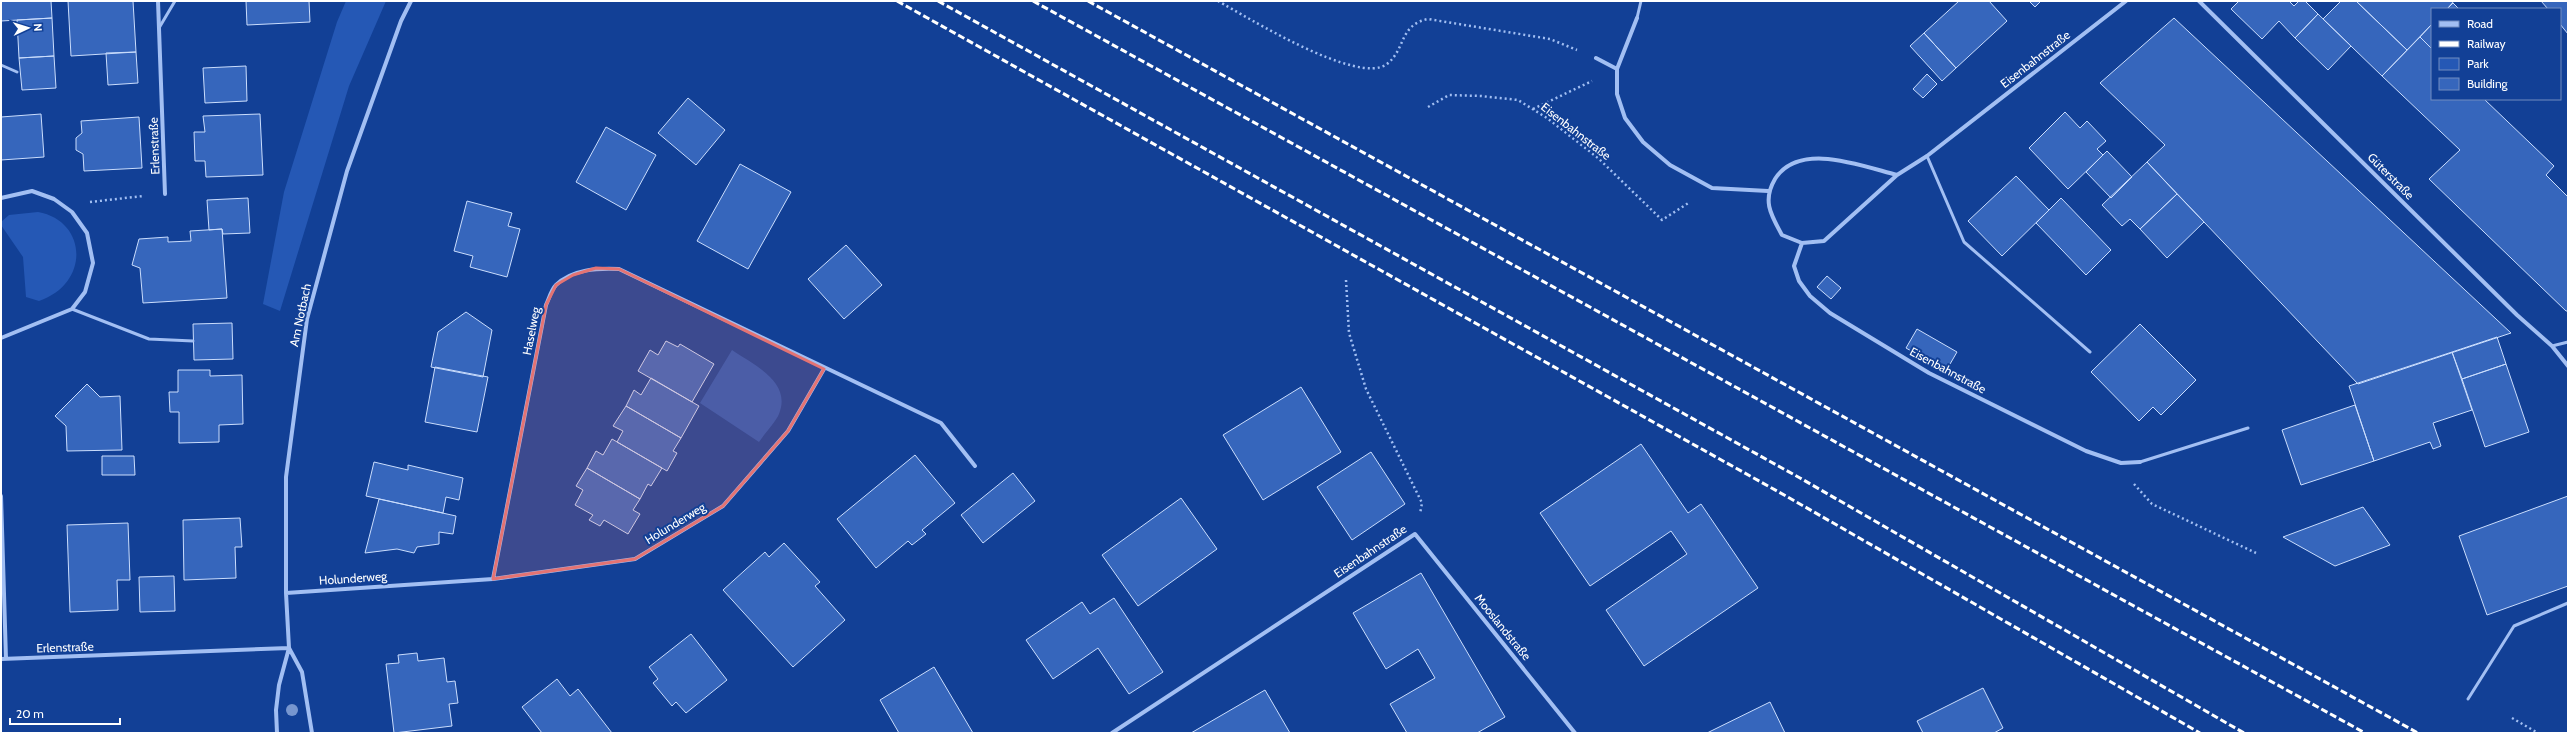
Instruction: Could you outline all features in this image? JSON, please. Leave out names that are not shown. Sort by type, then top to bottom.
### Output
[{"type":"street","name":"Erlenstraße","points":[[158,1],[165,194]]},
{"type":"street","name":"Am Notbach","points":[[277,733],[276,710],[279,685],[289,648],[286,593],[286,476],[307,319],[347,171],[401,20],[411,1]]},
{"type":"street","name":"Eisenbahnstraße","points":[[1768,191],[1770,214],[1782,235],[1802,243],[1824,241],[1897,175],[1927,156],[2126,1]]},
{"type":"street","name":"Güterstraße","points":[[2199,1],[2517,315],[2552,346],[2568,366]]},
{"type":"street","points":[[1637,18],[1618,69],[1617,94],[1625,118],[1643,142],[1670,164],[1712,188],[1768,191],[1780,172],[1796,161],[1818,157],[1897,175]]},
{"type":"street","points":[[1596,58],[1618,69]]},
{"type":"street","points":[[1,198],[32,191],[54,199],[72,212],[87,232],[93,263],[85,292],[72,309],[1,338]]},
{"type":"street","name":"Eisenbahnstraße","points":[[1802,243],[1794,266],[1799,281],[1810,296],[1830,313],[1929,373],[2086,451],[2120,463],[2140,462]]},
{"type":"street","name":"Haselweg","points":[[493,579],[546,305],[556,285],[573,275],[596,268],[619,269],[824,368]]},
{"type":"street","name":"Holunderweg","points":[[286,593],[493,579],[635,559],[723,506],[788,431],[824,368]]},
{"type":"street","points":[[824,368],[941,423],[975,466]]},
{"type":"street","points":[[1,496],[6,659]]},
{"type":"street","name":"Eisenbahnstraße","points":[[1112,733],[1415,534]]},
{"type":"street","name":"Mooslandstraße","points":[[1415,534],[1575,733]]},
{"type":"street","name":"Erlenstraße","points":[[1,659],[289,648]]},
{"type":"street","name":"Am Notbach","points":[[289,648],[302,672],[312,733]]},
{"type":"lane","points":[[159,28],[175,1]]},
{"type":"lane","points":[[1637,18],[1641,1]]},
{"type":"lane","points":[[1,65],[17,72]]},
{"type":"lane","points":[[1927,156],[1964,242],[2090,352]]},
{"type":"lane","points":[[72,309],[149,339],[193,341]]},
{"type":"lane","points":[[2552,346],[2568,342]]},
{"type":"lane","points":[[2140,462],[2248,428]]},
{"type":"lane","points":[[2468,699],[2514,626],[2568,603]]},
{"type":"path","points":[[1218,1],[1306,49],[1341,63],[1376,68],[1386,65],[1406,34],[1416,22],[1428,19],[1550,39],[1596,58]]},
{"type":"path","points":[[1532,109],[1579,86]]},
{"type":"path","name":"Eisenbahnstraße","points":[[1428,107],[1449,95],[1481,96],[1518,100],[1598,158],[1662,220],[1712,188]]},
{"type":"path","points":[[72,212],[82,204],[98,200],[165,194]]},
{"type":"path","name":"Eisenbahnstraße","points":[[1346,280],[1349,334],[1366,389],[1422,503],[1415,534]]},
{"type":"path","points":[[2120,463],[2134,484],[2152,504],[2256,553]]},
{"type":"path","points":[[2512,718],[2538,733]]},
{"type":"highlighted area","points":[[596,268],[619,269],[824,369],[788,431],[723,506],[635,559],[493,579],[546,305],[556,285],[573,275]]},
{"type":"green space","points":[[346,1],[386,1],[349,86],[280,311],[263,304],[284,192],[337,22]]},
{"type":"green space","points":[[38,212],[54,218],[66,227],[74,240],[76,254],[74,268],[67,281],[56,293],[39,301],[26,297],[23,257],[1,225],[1,222],[9,215]]},
{"type":"green space","points":[[732,350],[760,368],[769,376],[776,384],[780,393],[782,403],[779,414],[759,442],[700,403]]},
{"type":"building","points":[[1,1],[51,1],[52,18],[1,21]]},
{"type":"building","points":[[68,1],[133,1],[136,52],[71,56]]},
{"type":"building","points":[[246,1],[309,1],[310,22],[247,25]]},
{"type":"building","points":[[1959,1],[1989,1],[2007,21],[1956,68],[1924,33]]},
{"type":"building","points":[[2029,1],[2041,1],[2035,7]]},
{"type":"building","points":[[2239,1],[2289,1],[2294,6],[2299,1],[2305,1],[2318,14],[2295,38],[2279,21],[2262,39],[2231,9]]},
{"type":"building","points":[[2341,1],[2356,1],[2407,50],[2382,76],[2323,19]]},
{"type":"building","points":[[2356,1],[2454,1],[2448,8],[2431,8],[2431,25],[2407,50]]},
{"type":"building","points":[[2541,1],[2568,1],[2568,34],[2561,25],[2561,8],[2547,8]]},
{"type":"building","points":[[2453,3],[2458,8],[2448,8]]},
{"type":"building","points":[[2318,14],[2351,46],[2328,70],[2295,38]]},
{"type":"building","points":[[52,18],[54,56],[19,58],[17,20]]},
{"type":"building","points":[[2174,18],[2511,333],[2358,384],[2147,162],[2165,145],[2100,83]]},
{"type":"building","points":[[2431,25],[2431,48],[2420,37]]},
{"type":"building","points":[[1924,33],[1956,68],[1942,81],[1910,46]]},
{"type":"building","points":[[2420,37],[2431,48],[2431,100],[2485,100],[2554,166],[2546,175],[2568,197],[2568,311],[2566,311],[2429,179],[2460,150],[2382,76]]},
{"type":"building","points":[[136,52],[138,83],[108,85],[106,53]]},
{"type":"building","points":[[54,56],[56,88],[22,90],[19,58]]},
{"type":"building","points":[[246,66],[247,101],[205,103],[203,68]]},
{"type":"building","points":[[1927,74],[1937,84],[1923,98],[1913,89]]},
{"type":"building","points":[[688,98],[725,130],[696,165],[658,133]]},
{"type":"building","points":[[2065,112],[2080,128],[2087,121],[2106,141],[2097,149],[2103,155],[2068,189],[2029,148]]},
{"type":"building","points":[[41,114],[44,157],[1,160],[1,117]]},
{"type":"building","points":[[260,114],[263,175],[206,177],[205,161],[195,161],[194,132],[205,132],[203,116]]},
{"type":"building","points":[[139,117],[142,168],[84,171],[83,154],[76,150],[76,138],[82,133],[81,121]]},
{"type":"building","points":[[606,127],[656,155],[626,210],[576,182]]},
{"type":"building","points":[[2107,151],[2132,177],[2111,198],[2086,172]]},
{"type":"building","points":[[2147,162],[2177,194],[2140,229],[2130,219],[2122,226],[2102,205]]},
{"type":"building","points":[[740,164],[791,192],[748,269],[697,241]]},
{"type":"building","points":[[2016,176],[2049,210],[2002,256],[1968,221]]},
{"type":"building","points":[[2177,194],[2204,222],[2167,258],[2140,229]]},
{"type":"building","points":[[248,198],[250,233],[223,234],[222,229],[209,230],[207,200]]},
{"type":"building","points":[[2061,198],[2111,250],[2086,275],[2036,223]]},
{"type":"building","points":[[467,201],[512,213],[508,226],[520,229],[507,277],[470,267],[473,256],[454,251]]},
{"type":"building","points":[[222,229],[227,298],[143,303],[140,268],[132,265],[139,239],[168,237],[168,242],[191,241],[190,231]]},
{"type":"building","points":[[846,245],[882,285],[844,319],[808,279]]},
{"type":"building","points":[[1827,276],[1841,288],[1831,299],[1817,287]]},
{"type":"building","points":[[466,312],[492,330],[483,377],[431,367],[438,332]]},
{"type":"building","points":[[232,323],[233,359],[194,360],[193,324]]},
{"type":"building","points":[[2140,324],[2196,380],[2161,415],[2153,407],[2139,421],[2091,372]]},
{"type":"building","points":[[1917,329],[1957,352],[1946,371],[1906,348]]},
{"type":"building","points":[[2497,337],[2506,364],[2462,379],[2452,352]]},
{"type":"building","points":[[666,341],[678,347],[680,344],[714,364],[692,402],[638,371],[650,350],[658,355]]},
{"type":"building","points":[[2452,352],[2472,410],[2433,423],[2441,446],[2433,449],[2430,442],[2374,461],[2349,386]]},
{"type":"building","points":[[2506,364],[2529,432],[2485,447],[2462,379]]},
{"type":"building","points":[[435,367],[488,377],[477,432],[425,422]]},
{"type":"building","points":[[178,370],[210,370],[210,376],[242,375],[243,424],[219,425],[219,442],[179,443],[179,412],[170,412],[169,392],[178,392]]},
{"type":"building","points":[[651,378],[699,406],[681,438],[626,406],[634,390],[641,395]]},
{"type":"building","points":[[87,384],[100,397],[120,396],[122,450],[67,451],[66,426],[55,416]]},
{"type":"building","points":[[1301,387],[1341,452],[1263,500],[1223,435]]},
{"type":"building","points":[[2355,405],[2374,461],[2301,485],[2282,430]]},
{"type":"building","points":[[626,406],[681,438],[673,451],[677,453],[667,471],[617,442],[623,431],[613,426]]},
{"type":"building","points":[[612,439],[662,468],[651,486],[648,484],[640,499],[587,468],[596,451],[603,455]]},
{"type":"building","points":[[1641,444],[1688,513],[1701,504],[1758,588],[1644,666],[1606,610],[1687,554],[1671,531],[1590,586],[1540,513]]},
{"type":"building","points":[[1371,452],[1405,504],[1352,540],[1317,487]]},
{"type":"building","points":[[915,455],[955,503],[922,530],[926,534],[912,545],[908,541],[876,568],[837,519]]},
{"type":"building","points":[[102,456],[134,456],[135,475],[102,475]]},
{"type":"building","points":[[374,462],[408,470],[408,465],[463,478],[459,500],[446,497],[443,513],[366,496]]},
{"type":"building","points":[[587,468],[640,499],[633,510],[640,514],[628,534],[604,520],[600,526],[589,520],[593,515],[575,505],[583,490],[576,486]]},
{"type":"building","points":[[1013,473],[1035,501],[983,543],[961,515]]},
{"type":"building","points":[[2568,496],[2568,586],[2487,615],[2459,536]]},
{"type":"building","points":[[1181,498],[1217,549],[1138,606],[1102,555]]},
{"type":"building","points":[[379,499],[456,516],[453,534],[439,532],[439,544],[417,547],[414,553],[397,549],[365,553]]},
{"type":"building","points":[[2363,507],[2390,545],[2335,566],[2283,537]]},
{"type":"building","points":[[240,518],[242,547],[235,547],[236,578],[184,580],[183,520]]},
{"type":"building","points":[[128,523],[130,580],[117,580],[118,610],[70,612],[67,525]]},
{"type":"building","points":[[784,543],[820,582],[815,586],[845,620],[793,667],[723,590],[765,552],[769,557]]},
{"type":"building","points":[[1421,573],[1505,717],[1477,733],[1407,733],[1390,704],[1435,678],[1418,649],[1386,669],[1353,613]]},
{"type":"building","points":[[174,576],[175,611],[140,612],[139,577]]},
{"type":"building","points":[[1114,598],[1163,672],[1129,694],[1098,648],[1053,679],[1026,640],[1082,602],[1090,614]]},
{"type":"building","points":[[691,634],[727,680],[686,713],[676,702],[672,706],[653,683],[658,679],[649,667]]},
{"type":"building","points":[[417,653],[418,661],[444,658],[447,682],[455,681],[458,703],[449,704],[452,726],[394,733],[386,664],[399,663],[398,655]]},
{"type":"building","points":[[934,667],[973,733],[899,733],[880,700]]},
{"type":"building","points":[[557,679],[570,696],[578,689],[612,733],[542,733],[522,707]]},
{"type":"building","points":[[1983,688],[2003,728],[1994,733],[1923,733],[1917,721]]},
{"type":"building","points":[[1265,690],[1290,733],[1191,733]]},
{"type":"building","points":[[1770,702],[1785,733],[1707,733]]},
{"type":"railway","points":[[897,1],[1786,496],[2200,733]]},
{"type":"railway","points":[[938,1],[1800,478],[2244,733]]},
{"type":"railway","points":[[1033,1],[2365,733]]},
{"type":"railway","points":[[1088,1],[2418,733]]}]
